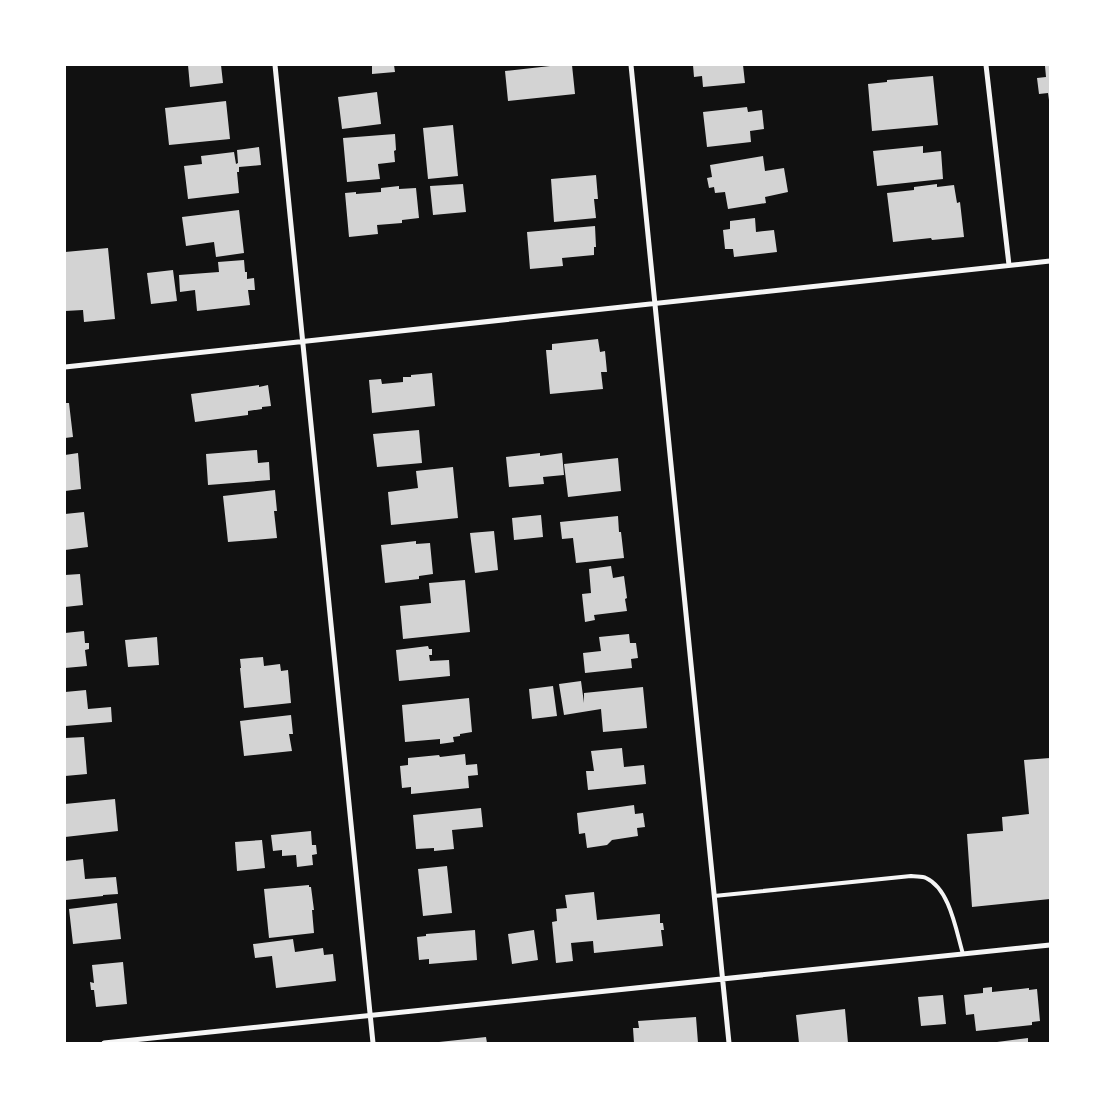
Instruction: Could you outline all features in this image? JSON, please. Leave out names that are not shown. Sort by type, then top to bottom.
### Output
[{"type":"street","points":[[275,65],[373,1043]]},
{"type":"street","points":[[631,65],[728,1043]]},
{"type":"street","points":[[986,65],[1009,265]]},
{"type":"street","points":[[65,366],[1050,261]]},
{"type":"street","points":[[104,1043],[1050,945]]},
{"type":"lane","points":[[714,896],[911,876],[925,877],[938,887],[949,907],[962,954]]},
{"type":"building","points":[[188,65],[221,65],[223,83],[190,87]]},
{"type":"building","points":[[372,65],[394,65],[395,72],[372,74]]},
{"type":"building","points":[[572,65],[575,94],[508,101],[505,71]]},
{"type":"building","points":[[693,65],[743,65],[745,83],[703,87],[702,76],[694,77]]},
{"type":"building","points":[[1045,66],[1050,66],[1050,100],[1048,93],[1039,94],[1037,78],[1046,77]]},
{"type":"building","points":[[933,76],[938,125],[872,131],[868,84],[887,82],[887,80]]},
{"type":"building","points":[[377,92],[381,124],[342,129],[338,97]]},
{"type":"building","points":[[226,101],[230,139],[169,145],[165,108]]},
{"type":"building","points":[[747,107],[748,112],[762,110],[764,129],[750,131],[751,142],[707,147],[703,112]]},
{"type":"building","points":[[453,125],[458,176],[428,179],[423,128]]},
{"type":"building","points":[[395,134],[395,162],[378,164],[380,179],[347,182],[343,138]]},
{"type":"building","points":[[923,146],[923,153],[941,151],[943,179],[877,186],[873,151]]},
{"type":"building","points":[[259,147],[261,165],[239,167],[239,172],[237,172],[239,193],[188,199],[184,166],[202,164],[201,156],[234,152],[236,164],[238,163],[237,150]]},
{"type":"building","points":[[763,156],[765,171],[784,168],[788,192],[765,197],[766,203],[728,209],[725,192],[715,193],[714,187],[709,188],[707,178],[712,177],[710,165]]},
{"type":"building","points":[[596,175],[598,199],[594,199],[596,218],[554,222],[551,179]]},
{"type":"building","points":[[463,184],[466,212],[433,215],[430,186]]},
{"type":"building","points":[[937,184],[937,187],[954,185],[957,203],[960,202],[964,237],[893,242],[887,193],[914,190],[914,187]]},
{"type":"building","points":[[399,186],[399,189],[416,188],[419,218],[402,220],[402,223],[377,225],[378,234],[349,237],[345,193],[381,192],[381,188]]},
{"type":"building","points":[[239,210],[244,253],[216,257],[214,242],[186,246],[182,217]]},
{"type":"building","points":[[755,218],[756,232],[774,230],[777,252],[734,257],[733,249],[725,249],[723,230],[730,229],[730,221]]},
{"type":"building","points":[[595,226],[596,247],[594,247],[594,255],[562,258],[563,266],[530,269],[527,232]]},
{"type":"building","points":[[108,248],[115,319],[84,322],[83,310],[65,311],[65,252]]},
{"type":"building","points":[[244,260],[247,279],[254,278],[255,290],[248,290],[250,305],[197,311],[195,290],[180,292],[179,275],[219,272],[218,262]]},
{"type":"building","points":[[173,270],[177,301],[151,304],[147,273]]},
{"type":"building","points":[[598,339],[600,352],[605,351],[607,372],[601,372],[603,389],[550,394],[546,350],[552,350],[552,344]]},
{"type":"building","points":[[432,373],[435,406],[372,413],[369,380],[381,379],[382,384],[403,382],[403,377]]},
{"type":"building","points":[[259,385],[259,387],[268,385],[271,406],[248,411],[248,415],[195,422],[191,394]]},
{"type":"building","points":[[65,403],[69,403],[73,437],[65,438]]},
{"type":"building","points":[[419,430],[422,463],[377,467],[373,434]]},
{"type":"building","points":[[257,450],[258,463],[269,462],[270,480],[208,485],[206,454]]},
{"type":"building","points":[[78,453],[81,489],[65,491],[65,455]]},
{"type":"building","points":[[540,453],[540,456],[562,453],[564,475],[543,477],[544,484],[509,487],[506,457]]},
{"type":"building","points":[[618,458],[621,491],[568,497],[564,464]]},
{"type":"building","points":[[453,467],[458,518],[391,525],[388,492],[418,488],[416,471]]},
{"type":"building","points":[[275,490],[277,511],[274,511],[277,538],[228,542],[223,496]]},
{"type":"building","points":[[84,512],[88,547],[65,550],[65,514]]},
{"type":"building","points":[[541,515],[543,537],[514,540],[512,518]]},
{"type":"building","points":[[618,516],[624,558],[576,563],[573,538],[562,539],[560,522]]},
{"type":"building","points":[[494,531],[498,570],[475,573],[470,533]]},
{"type":"building","points":[[416,541],[416,544],[430,543],[433,574],[419,576],[419,579],[385,583],[381,545]]},
{"type":"building","points":[[611,566],[613,578],[624,576],[627,611],[594,615],[595,620],[585,622],[582,594],[591,593],[589,569]]},
{"type":"building","points":[[80,574],[83,605],[65,607],[65,575]]},
{"type":"building","points":[[465,580],[470,632],[403,639],[400,606],[431,603],[429,583]]},
{"type":"building","points":[[84,631],[85,643],[89,643],[89,649],[85,650],[87,666],[65,668],[65,633]]},
{"type":"building","points":[[629,634],[630,643],[636,643],[638,658],[631,659],[632,668],[585,673],[583,653],[601,651],[599,637]]},
{"type":"building","points":[[157,637],[159,665],[128,667],[125,640]]},
{"type":"building","points":[[428,646],[429,649],[432,649],[432,655],[429,655],[430,661],[449,660],[450,676],[399,681],[396,650]]},
{"type":"building","points":[[263,657],[264,666],[280,664],[281,671],[288,670],[291,703],[244,708],[240,659]]},
{"type":"building","points":[[581,681],[584,703],[584,693],[643,687],[647,728],[603,732],[601,709],[564,715],[559,684]]},
{"type":"building","points":[[553,686],[557,716],[532,719],[529,689]]},
{"type":"building","points":[[86,690],[88,709],[111,707],[112,722],[65,726],[65,692]]},
{"type":"building","points":[[469,698],[472,732],[453,737],[454,742],[440,744],[440,739],[405,742],[402,705]]},
{"type":"building","points":[[291,715],[293,734],[289,734],[292,751],[244,756],[240,721]]},
{"type":"building","points":[[84,737],[87,774],[65,776],[65,738]]},
{"type":"building","points":[[622,748],[624,767],[644,765],[646,784],[588,790],[586,771],[594,771],[591,751]]},
{"type":"building","points":[[465,754],[466,765],[477,764],[478,775],[468,776],[469,788],[411,794],[411,787],[402,788],[400,766],[408,765],[408,758]]},
{"type":"building","points":[[1050,758],[1050,899],[972,907],[967,834],[1003,831],[1002,817],[1029,814],[1024,760]]},
{"type":"building","points":[[115,799],[118,831],[65,837],[65,804]]},
{"type":"building","points":[[634,805],[635,814],[643,813],[645,827],[637,828],[638,836],[612,840],[607,845],[587,848],[585,833],[579,834],[577,813]]},
{"type":"building","points":[[481,808],[483,827],[452,830],[454,849],[434,851],[434,848],[416,849],[413,815]]},
{"type":"building","points":[[311,831],[312,845],[316,845],[317,854],[312,855],[313,865],[297,867],[296,855],[282,856],[282,850],[273,851],[271,835]]},
{"type":"building","points":[[262,840],[265,868],[237,871],[235,842]]},
{"type":"building","points":[[83,859],[85,879],[116,877],[118,894],[65,900],[65,861]]},
{"type":"building","points":[[447,866],[452,913],[423,916],[418,869]]},
{"type":"building","points":[[309,885],[311,887],[314,910],[312,910],[314,933],[269,938],[264,889]]},
{"type":"building","points":[[594,892],[597,920],[660,914],[660,923],[663,923],[664,930],[661,930],[663,946],[594,953],[593,941],[571,943],[573,961],[556,963],[552,922],[557,921],[556,909],[567,908],[565,895]]},
{"type":"building","points":[[117,903],[121,939],[73,944],[69,909]]},
{"type":"building","points":[[475,930],[477,960],[429,964],[429,959],[419,960],[417,937],[426,936],[426,934]]},
{"type":"building","points":[[534,930],[538,960],[512,964],[508,934]]},
{"type":"building","points":[[293,939],[295,952],[323,948],[324,955],[333,954],[336,981],[276,988],[272,956],[255,958],[253,944]]},
{"type":"building","points":[[123,962],[127,1004],[96,1007],[94,990],[91,990],[90,982],[94,983],[92,965]]},
{"type":"building","points":[[992,987],[992,992],[1029,988],[1029,990],[1037,989],[1040,1021],[1032,1022],[1032,1025],[976,1031],[974,1014],[966,1015],[964,995],[983,993],[983,988]]},
{"type":"building","points":[[943,995],[946,1024],[921,1026],[918,997]]},
{"type":"building","points":[[845,1009],[848,1043],[799,1043],[796,1015]]},
{"type":"building","points":[[696,1017],[698,1043],[634,1043],[633,1028],[639,1028],[638,1021]]},
{"type":"building","points":[[486,1037],[487,1043],[439,1043],[439,1042]]},
{"type":"building","points":[[1028,1038],[1028,1043],[997,1043],[997,1042]]}]
